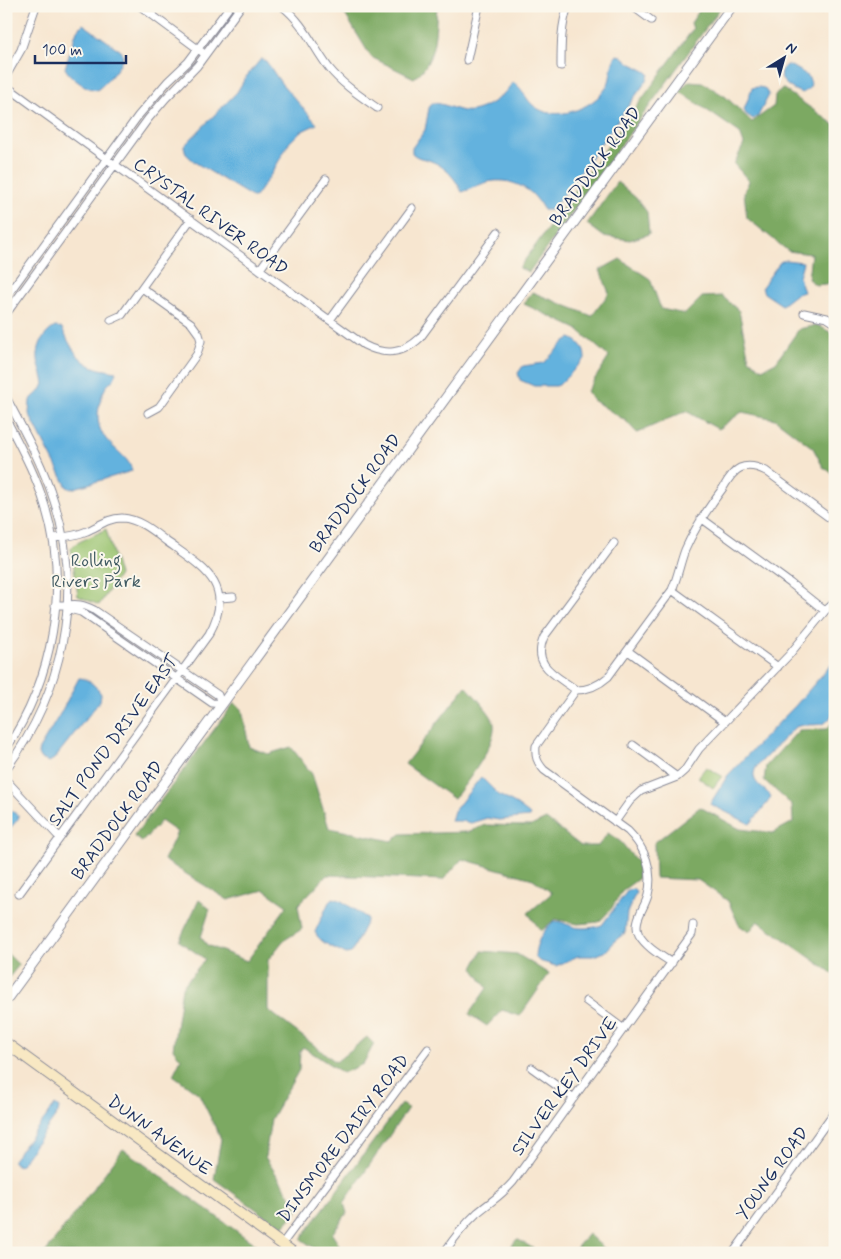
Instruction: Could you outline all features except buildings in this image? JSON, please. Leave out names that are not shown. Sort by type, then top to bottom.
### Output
[{"type":"main road","name":"DUNN AVENUE","points":[[6,1044],[294,1253]]},
{"type":"street","points":[[6,76],[21,50],[36,6]]},
{"type":"street","points":[[140,6],[206,55]]},
{"type":"street","points":[[6,297],[153,98],[188,62],[230,6]]},
{"type":"street","points":[[7,312],[148,119],[206,55],[241,6]]},
{"type":"street","points":[[282,6],[298,20],[331,70],[354,92],[377,108]]},
{"type":"street","points":[[467,60],[479,6]]},
{"type":"street","points":[[562,66],[562,26],[568,6]]},
{"type":"street","points":[[632,6],[651,20]]},
{"type":"street","name":"BRADDOCK ROAD","points":[[6,1000],[732,6]]},
{"type":"street","name":"CRYSTAL RIVER ROAD","points":[[6,86],[374,350],[389,353],[405,349],[420,338],[498,232]]},
{"type":"street","points":[[260,269],[326,179]]},
{"type":"street","points":[[330,320],[412,208]]},
{"type":"street","points":[[111,320],[122,315],[191,220]]},
{"type":"street","points":[[142,288],[191,323],[199,334],[201,341],[197,354],[159,407],[148,413]]},
{"type":"street","points":[[804,313],[827,318],[835,323]]},
{"type":"street","points":[[6,398],[38,459],[55,503],[63,537],[68,579],[67,606],[58,662],[50,690],[38,720],[6,769]]},
{"type":"street","points":[[6,419],[38,484],[53,538],[55,558],[55,605],[52,634],[40,681],[32,704],[6,749]]},
{"type":"street","points":[[614,543],[544,637],[536,652],[547,668],[576,690],[584,690],[600,684],[608,677],[628,651],[672,590],[679,574],[684,552],[701,518],[732,475],[740,468],[751,463],[766,471],[835,522]]},
{"type":"street","points":[[53,538],[86,532],[116,518],[139,522],[204,567],[213,579],[220,598],[233,596]]},
{"type":"street","points":[[701,518],[825,611]]},
{"type":"street","points":[[672,590],[778,667]]},
{"type":"street","name":"SALT POND DRIVE EAST","points":[[19,894],[209,634],[216,621],[220,598]]},
{"type":"street","points":[[615,822],[630,801],[642,791],[677,777],[685,770],[699,749],[778,667],[825,611],[835,602]]},
{"type":"street","points":[[55,605],[67,606],[75,603],[94,610],[218,695],[221,704],[212,703],[81,612],[67,606]]},
{"type":"street","points":[[628,651],[725,722]]},
{"type":"street","points":[[576,690],[540,738],[531,754],[544,770],[628,831],[637,840],[647,858],[650,876],[648,895],[637,923],[638,933],[649,946],[672,963]]},
{"type":"street","points":[[633,745],[677,777]]},
{"type":"street","points":[[6,780],[60,838]]},
{"type":"street","name":"SILVER KEY DRIVE","points":[[444,1253],[460,1229],[478,1212],[502,1194],[672,963],[692,934],[693,925]]},
{"type":"street","points":[[586,1001],[624,1029]]},
{"type":"street","name":"DINSMORE DAIRY ROAD","points":[[282,1244],[428,1048]]},
{"type":"street","points":[[532,1068],[574,1098]]},
{"type":"street","name":"YOUNG ROAD","points":[[733,1253],[835,1111]]},
{"type":"green space","points":[[340,6],[437,6],[435,36],[431,55],[422,71],[414,78],[371,57]]},
{"type":"green space","points":[[702,6],[722,6],[529,272],[519,268],[693,29],[691,23]]},
{"type":"green space","points":[[689,81],[702,82],[726,97],[752,122],[774,106],[775,96],[782,88],[835,125],[835,283],[816,285],[808,279],[811,254],[788,251],[747,218],[744,193],[749,181],[734,164],[744,144],[740,133],[679,91]]},
{"type":"green space","points":[[617,182],[636,198],[647,212],[649,234],[630,240],[603,236],[587,224]]},
{"type":"green space","points":[[620,259],[650,279],[661,309],[685,314],[702,297],[722,296],[739,311],[749,359],[762,369],[776,362],[799,329],[817,325],[835,337],[835,475],[823,467],[813,448],[775,419],[742,412],[718,429],[686,411],[637,433],[626,421],[593,400],[587,391],[609,357],[577,329],[524,304],[532,292],[592,316],[609,293],[600,270]]},
{"type":"green space","name":"Rolling Rivers Park","points":[[106,529],[119,575],[99,605],[78,596],[71,548],[77,543]]},
{"type":"green space","points":[[466,686],[493,720],[494,728],[492,739],[481,761],[454,799],[405,764]]},
{"type":"green space","points":[[234,703],[242,709],[249,747],[268,754],[291,747],[312,774],[329,828],[392,841],[401,834],[468,832],[485,825],[531,826],[546,819],[581,846],[598,846],[608,833],[621,842],[638,863],[638,879],[623,890],[611,909],[599,922],[578,924],[555,919],[541,931],[528,913],[552,893],[533,879],[462,859],[443,880],[327,875],[298,905],[302,929],[283,941],[268,960],[268,1010],[336,1062],[367,1037],[374,1044],[363,1064],[343,1073],[303,1047],[300,1051],[299,1070],[271,1119],[265,1157],[299,1209],[282,1228],[214,1179],[221,1139],[199,1094],[173,1075],[181,1059],[173,1049],[182,987],[205,959],[179,941],[199,900],[210,909],[201,937],[207,945],[247,961],[287,906],[264,890],[228,900],[164,860],[177,832],[161,821],[142,842],[134,836]]},
{"type":"green space","points":[[835,719],[835,975],[758,921],[749,932],[739,925],[728,901],[698,880],[655,878],[654,843],[700,807],[740,829],[773,833],[793,822],[792,805],[764,780],[766,766],[799,730],[827,729]]},
{"type":"green space","points":[[706,767],[722,776],[713,788],[699,778]]},
{"type":"green space","points":[[482,951],[517,954],[549,974],[520,1016],[502,1010],[487,1026],[469,1014],[487,988],[473,968]]},
{"type":"green space","points":[[6,952],[19,965],[6,981]]},
{"type":"green space","points":[[401,1104],[408,1108],[344,1203],[347,1213],[332,1234],[339,1245],[335,1253],[321,1253],[301,1239]]},
{"type":"green space","points":[[123,1149],[267,1253],[45,1253]]},
{"type":"green space","points":[[588,1234],[608,1252],[562,1253],[573,1252]]},
{"type":"green space","points":[[517,1239],[541,1253],[506,1253]]},
{"type":"water","points":[[83,24],[121,51],[123,55],[120,64],[113,74],[97,90],[88,88],[79,82],[65,68],[77,30]]},
{"type":"water","points":[[617,55],[622,56],[630,63],[647,72],[649,74],[647,80],[551,210],[544,210],[530,192],[520,185],[513,183],[501,181],[488,182],[462,192],[457,182],[445,170],[436,163],[412,153],[412,148],[425,130],[429,108],[432,103],[463,111],[477,110],[497,99],[514,83],[534,106],[543,111],[562,113],[573,111],[600,96],[610,80],[613,63]]},
{"type":"water","points":[[261,59],[266,61],[281,83],[317,124],[300,132],[289,143],[272,173],[255,197],[252,197],[196,163],[186,154],[184,146],[237,92],[246,77]]},
{"type":"water","points":[[787,65],[798,69],[807,76],[811,85],[808,89],[802,93],[784,82],[780,73]]},
{"type":"water","points":[[752,88],[764,88],[769,95],[758,116],[753,119],[744,110]]},
{"type":"water","points":[[785,260],[803,262],[799,277],[804,292],[796,294],[782,305],[764,293],[762,287],[780,262]]},
{"type":"water","points":[[55,327],[62,328],[72,348],[86,363],[93,367],[116,372],[115,377],[106,387],[101,398],[98,413],[99,427],[108,441],[130,464],[132,471],[71,489],[67,487],[29,414],[30,400],[41,390],[44,384],[38,359],[39,348],[46,334]]},
{"type":"water","points":[[570,338],[577,341],[581,346],[585,359],[559,385],[534,386],[520,380],[518,373],[523,366],[544,363]]},
{"type":"water","points":[[835,660],[836,697],[832,715],[821,724],[794,728],[757,766],[754,771],[755,780],[771,796],[750,824],[710,804],[728,775],[796,705]]},
{"type":"water","points":[[79,678],[92,683],[101,694],[100,701],[54,759],[49,762],[41,759],[38,754],[39,749]]},
{"type":"water","points":[[481,777],[499,795],[517,805],[530,815],[529,817],[499,820],[487,818],[471,823],[451,821],[454,811]]},
{"type":"water","points":[[6,807],[19,816],[6,833]]},
{"type":"water","points":[[633,889],[636,892],[627,913],[625,933],[605,952],[593,956],[578,956],[556,966],[539,961],[535,957],[541,937],[554,921],[581,928],[602,925],[628,890]]},
{"type":"water","points":[[333,898],[340,900],[367,918],[351,953],[346,954],[329,945],[321,940],[315,932],[329,902]]},
{"type":"water","points":[[55,1105],[59,1108],[58,1113],[19,1166],[13,1160]]}]
